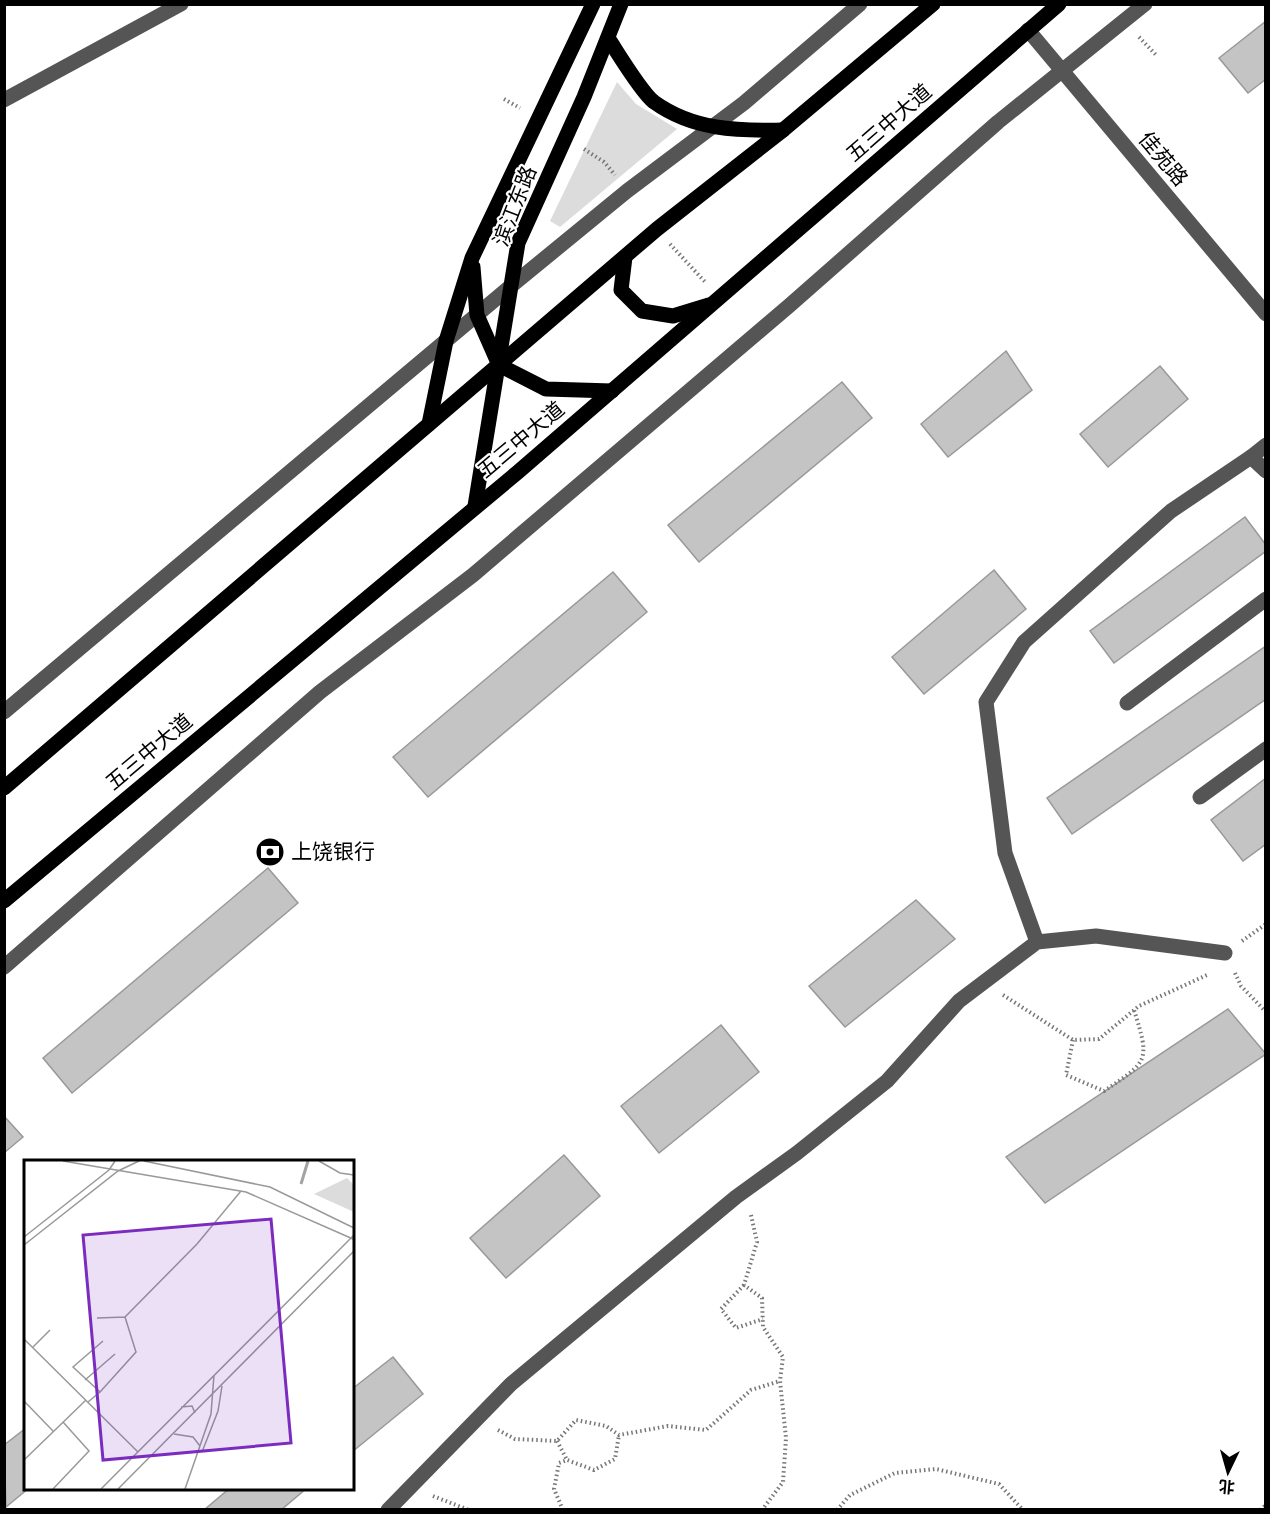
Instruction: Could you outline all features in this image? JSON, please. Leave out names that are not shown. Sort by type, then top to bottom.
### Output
[{"type":"main road","name":"滨江东路","points":[[429,424],[446,341],[472,258],[593,4]]},
{"type":"main road","name":"滨江东路","points":[[475,506],[518,243],[621,4]]},
{"type":"main road","points":[[4,788],[625,257],[783,130],[933,4]]},
{"type":"main road","name":"五三中大道","points":[[4,901],[612,391],[1059,4]]},
{"type":"main road","points":[[608,38],[653,101],[696,124],[737,131],[783,130]]},
{"type":"main road","points":[[625,257],[621,290],[642,310],[673,316],[713,304]]},
{"type":"main road","points":[[472,258],[477,315],[499,365],[546,389],[612,391]]},
{"type":"street","points":[[4,100],[181,4]]},
{"type":"street","points":[[4,712],[511,286],[627,191],[712,127],[860,4]]},
{"type":"street","points":[[4,967],[320,692],[482,567],[790,305],[999,122],[1145,4]]},
{"type":"street","name":"佳苑路","points":[[1028,30],[1266,314]]},
{"type":"street","points":[[1037,942],[1005,853],[986,702],[1024,642],[1171,511],[1266,445]]},
{"type":"street","points":[[1251,457],[1266,471]]},
{"type":"street","points":[[1127,703],[1266,599]]},
{"type":"street","points":[[1200,797],[1266,749]]},
{"type":"street","points":[[388,1509],[511,1384],[736,1197],[797,1153],[887,1080],[960,1001],[1037,942],[1096,936],[1225,953]]},
{"type":"path","points":[[1226,973],[1235,972]]},
{"type":"path","points":[[984,983],[1073,1040],[1099,1039],[1134,1010],[1208,974],[1217,974]]},
{"type":"path","points":[[1073,1040],[1066,1075],[1104,1091],[1137,1069],[1145,1047],[1134,1010]]},
{"type":"path","points":[[736,1197],[751,1215],[757,1242],[744,1285],[721,1308],[736,1328],[763,1318]]},
{"type":"path","points":[[744,1285],[762,1298],[763,1327],[783,1357],[780,1381],[786,1438],[783,1482],[762,1509]]},
{"type":"path","points":[[557,1442],[576,1419],[606,1426],[619,1435],[668,1426],[706,1430],[751,1390],[780,1381]]},
{"type":"path","points":[[477,1418],[515,1439],[557,1442]]},
{"type":"path","points":[[557,1442],[567,1460],[594,1470],[615,1459],[619,1435]]},
{"type":"path","points":[[563,1509],[554,1490],[559,1463],[567,1460]]},
{"type":"path","points":[[837,1509],[850,1495],[895,1473],[936,1469],[999,1484],[1023,1509]]},
{"type":"path","points":[[448,1503],[469,1509]]},
{"type":"path","points":[[1260,1509],[1266,1505]]},
{"type":"shaded area","points":[[617,82],[636,104],[677,129],[560,227],[550,221]]},
{"type":"building","points":[[1266,21],[1266,79],[1248,93],[1219,58]]},
{"type":"building","points":[[1006,351],[1032,390],[948,457],[921,424]]},
{"type":"building","points":[[1160,366],[1188,399],[1108,467],[1080,434]]},
{"type":"building","points":[[842,382],[872,418],[699,562],[668,525]]},
{"type":"building","points":[[1245,517],[1266,545],[1266,551],[1114,663],[1090,631]]},
{"type":"building","points":[[994,570],[1026,609],[924,694],[892,657]]},
{"type":"building","points":[[613,572],[647,612],[428,797],[393,757]]},
{"type":"building","points":[[1266,646],[1266,699],[1072,834],[1047,798]]},
{"type":"building","points":[[1266,778],[1266,844],[1243,861],[1211,820]]},
{"type":"building","points":[[268,868],[298,903],[72,1093],[43,1058]]},
{"type":"building","points":[[916,900],[955,939],[845,1027],[809,986]]},
{"type":"building","points":[[1228,1009],[1266,1054],[1045,1203],[1006,1157]]},
{"type":"building","points":[[721,1025],[759,1072],[659,1153],[621,1106]]},
{"type":"building","points":[[4,1116],[23,1137],[4,1153]]},
{"type":"building","points":[[564,1155],[600,1196],[506,1278],[470,1238]]},
{"type":"building","points":[[393,1357],[423,1394],[354,1450],[354,1387]]},
{"type":"building","points":[[24,1430],[24,1490],[27,1490],[6,1507],[4,1445]]},
{"type":"building","points":[[228,1490],[305,1490],[281,1510],[204,1510]]},
{"type":"place","name":"上饶银行","points":[[270,852]]}]
